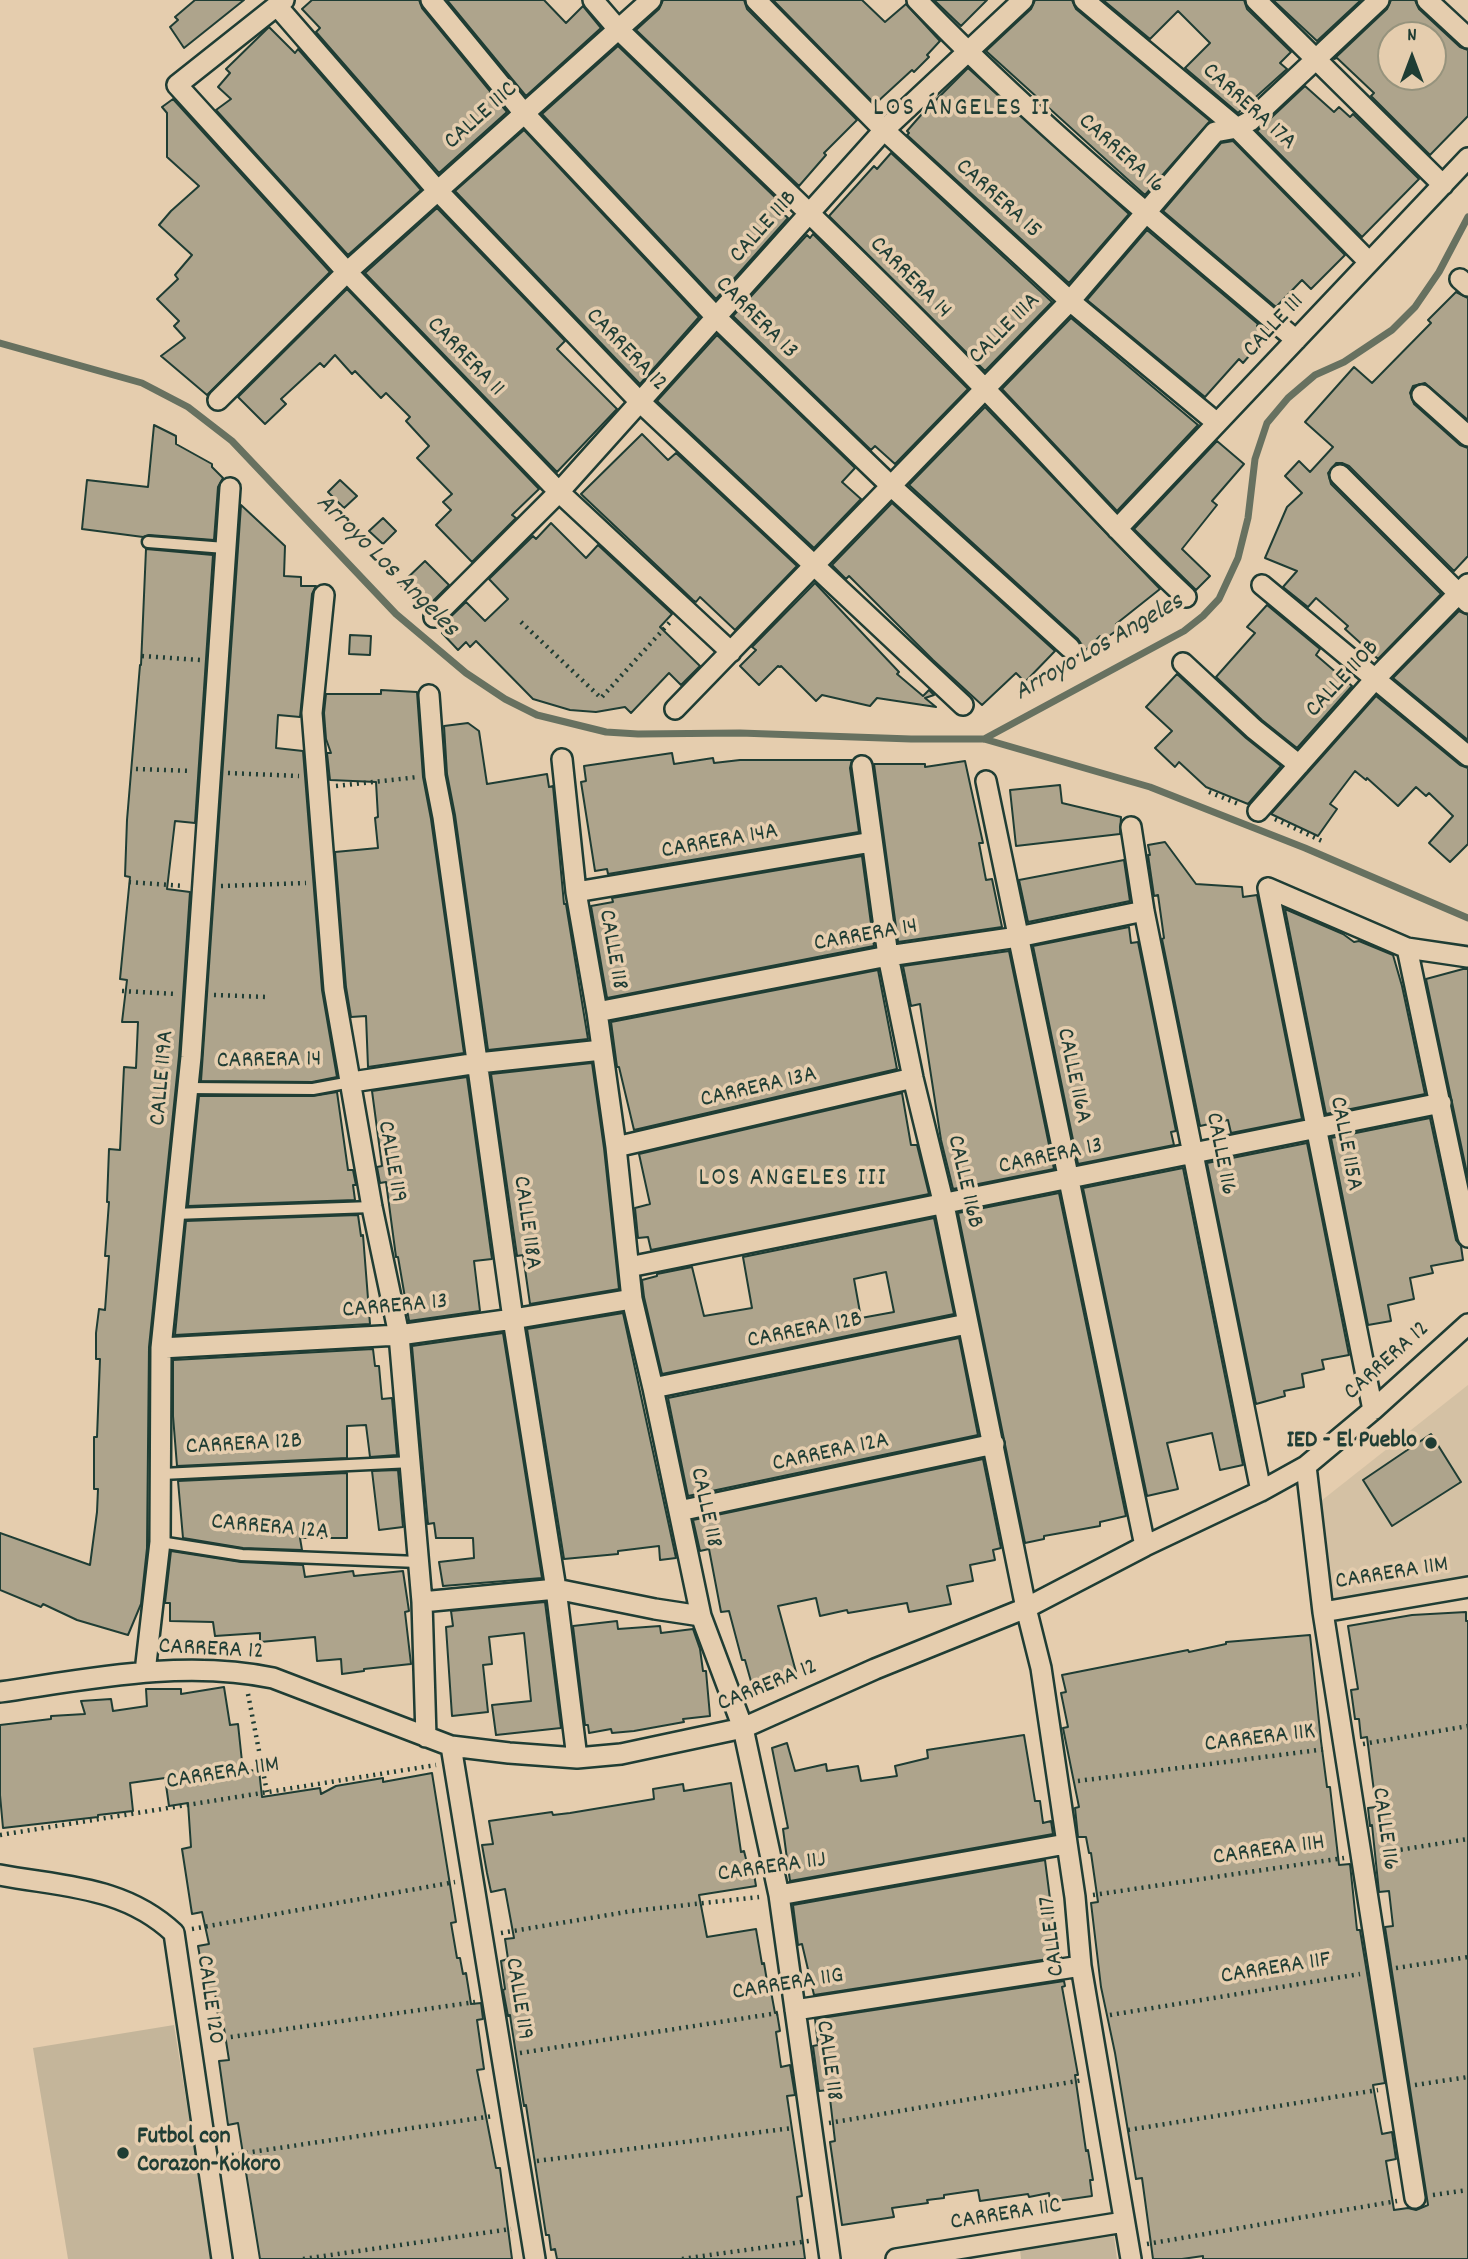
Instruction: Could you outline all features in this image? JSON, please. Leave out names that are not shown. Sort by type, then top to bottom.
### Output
[{"type":"street","name":"CARRERA 13","points":[[431,0],[523,112],[716,317],[891,486],[1070,648]]},
{"type":"street","name":"CARRERA 14","points":[[593,0],[618,29],[984,387],[1133,548],[1186,597]]},
{"type":"street","name":"CALLE 111C","points":[[218,400],[347,272],[651,0]]},
{"type":"street","name":"CARRERA 15","points":[[756,0],[884,130],[1070,301],[1217,423]]},
{"type":"street","name":"CARRERA 16","points":[[917,0],[967,52],[1146,212],[1296,340]]},
{"type":"street","name":"CALLE 111B","points":[[434,617],[559,492],[884,130],[1023,0]]},
{"type":"street","name":"CARRERA 17A","points":[[1084,0],[1237,128],[1369,262]]},
{"type":"street","points":[[1256,0],[1443,185]]},
{"type":"street","name":"CALLE 111A","points":[[675,709],[1070,301],[1215,132],[1237,128],[1250,121],[1378,0]]},
{"type":"street","points":[[1427,0],[1468,38]]},
{"type":"street","name":"CARRERA 11","points":[[281,3],[177,85],[347,272],[559,492],[731,652]]},
{"type":"street","name":"CARRERA 12","points":[[281,3],[437,190],[640,402],[964,705]]},
{"type":"street","name":"CALLE 111","points":[[1117,528],[1468,158]]},
{"type":"street","points":[[1422,395],[1468,436]]},
{"type":"street","points":[[1340,475],[1465,594]]},
{"type":"street","name":"CALLE 119A","points":[[145,1672],[160,1542],[161,1348],[188,1088],[230,488]]},
{"type":"street","points":[[1262,585],[1468,756]]},
{"type":"street","name":"CALLE 110B","points":[[1258,811],[1376,678],[1465,594]]},
{"type":"street","name":"CALLE 119","points":[[324,595],[312,713],[334,989],[372,1207],[399,1335],[422,1602],[426,1737]]},
{"type":"street","points":[[1183,663],[1254,729],[1299,765]]},
{"type":"street","name":"CALLE 118A","points":[[429,695],[435,776],[513,1319],[556,1588],[577,1758]]},
{"type":"street","name":"CALLE 118","points":[[562,760],[576,892],[597,1012],[616,1147],[632,1299],[701,1616],[743,1728],[779,1895],[830,2259]]},
{"type":"street","name":"CALLE 116B","points":[[862,766],[888,956],[913,1078],[944,1205],[1026,1608]]},
{"type":"street","name":"CALLE 116A","points":[[986,782],[1144,1546]]},
{"type":"street","name":"CALLE 116","points":[[1131,827],[1144,911],[1195,1153],[1261,1491]]},
{"type":"street","name":"CARRERA 14A","points":[[576,892],[872,842]]},
{"type":"street","name":"CALLE 115A","points":[[1373,1410],[1268,888],[1407,948]]},
{"type":"street","name":"CARRERA 14","points":[[597,1012],[888,956],[1018,937],[1144,911]]},
{"type":"street","points":[[1468,957],[1407,948],[1468,1237]]},
{"type":"street","name":"CARRERA 14","points":[[352,1082],[478,1063],[602,1050]]},
{"type":"street","name":"CARRERA 13A","points":[[616,1147],[913,1078]]},
{"type":"street","name":"CARRERA 13","points":[[629,1268],[1441,1103]]},
{"type":"street","name":"CARRERA 13","points":[[161,1348],[399,1335],[632,1299]]},
{"type":"street","name":"CARRERA 12B","points":[[653,1388],[967,1324]]},
{"type":"street","name":"CARRERA 12","points":[[0,1692],[145,1672],[243,1672],[272,1678],[426,1737],[452,1754],[577,1758],[621,1754],[743,1728],[875,1669],[1026,1608],[1306,1466],[1468,1324]]},
{"type":"street","name":"CARRERA 12A","points":[[679,1511],[993,1444]]},
{"type":"street","name":"CALLE 116","points":[[1306,1466],[1324,1612],[1415,2198]]},
{"type":"street","name":"CARRERA 11M","points":[[1324,1612],[1468,1587]]},
{"type":"street","points":[[422,1602],[556,1588],[701,1616]]},
{"type":"street","name":"CALLE 117","points":[[1026,1608],[1041,1668],[1075,1898],[1081,1966],[1130,2253]]},
{"type":"street","name":"CALLE 119","points":[[452,1754],[535,2259]]},
{"type":"street","name":"CARRERA 11J","points":[[779,1895],[1066,1844]]},
{"type":"street","name":"CALLE 120","points":[[0,1875],[74,1886],[117,1898],[144,1909],[174,1933],[222,2259]]},
{"type":"street","name":"CARRERA 11G","points":[[795,2010],[1081,1966]]},
{"type":"street","name":"CARRERA 11C","points":[[897,2259],[1124,2222]]},
{"type":"lane","points":[[148,542],[225,548]]},
{"type":"lane","name":"CARRERA 14","points":[[188,1088],[313,1089],[352,1082]]},
{"type":"lane","points":[[174,1214],[372,1207]]},
{"type":"lane","name":"CARRERA 12B","points":[[162,1474],[412,1462]]},
{"type":"lane","name":"CARRERA 12A","points":[[160,1542],[242,1555],[418,1563]]},
{"type":"path","points":[[521,622],[601,698],[683,607]]},
{"type":"path","points":[[142,656],[218,661]]},
{"type":"path","points":[[318,787],[364,785],[435,776]]},
{"type":"path","points":[[129,881],[203,887],[325,882]]},
{"type":"path","points":[[243,1672],[267,1792]]},
{"type":"path","name":"CARRERA 11K","points":[[1057,1784],[1346,1747],[1468,1726]]},
{"type":"path","name":"CARRERA 11M","points":[[0,1835],[267,1792],[452,1754]]},
{"type":"path","name":"CARRERA 11H","points":[[1075,1898],[1468,1839]]},
{"type":"path","points":[[174,1933],[474,1879]]},
{"type":"path","name":"CARRERA 11J","points":[[482,1936],[632,1911],[779,1895]]},
{"type":"path","name":"CARRERA 11F","points":[[1090,2018],[1468,1956]]},
{"type":"path","points":[[190,2043],[493,1999]]},
{"type":"path","name":"CARRERA 11G","points":[[502,2056],[795,2010]]},
{"type":"path","points":[[1110,2132],[1468,2077]]},
{"type":"path","points":[[207,2159],[511,2114]]},
{"type":"path","points":[[1130,2253],[1468,2190]]},
{"type":"path","points":[[303,2259],[530,2226]]},
{"type":"path","points":[[681,2259],[827,2239]]},
{"type":"shaded area","name":"IED - El Pueblo","points":[[1468,1385],[1468,1580],[1334,1598],[1321,1501]]},
{"type":"shaded area","name":"Futbol con Corazon-Kokoro","points":[[174,2025],[212,2259],[68,2259],[33,2048]]},
{"type":"shaded area","points":[[1114,2236],[1117,2259],[1021,2259],[1020,2250]]},
{"type":"building","points":[[195,0],[244,0],[184,48],[170,27],[178,20],[175,17]]},
{"type":"building","points":[[312,0],[419,0],[422,8],[507,112],[439,173],[316,32],[320,28],[302,9]]},
{"type":"building","points":[[447,0],[544,0],[566,23],[583,6],[601,28],[526,96]]},
{"type":"building","points":[[663,0],[744,0],[747,9],[857,120],[824,153],[826,155],[799,186],[636,30],[659,9]]},
{"type":"building","points":[[773,0],[862,0],[885,22],[906,4],[940,41],[914,72],[912,70],[875,104]]},
{"type":"building","points":[[934,0],[987,0],[961,26]]},
{"type":"building","points":[[1035,0],[1072,0],[1076,9],[1210,121],[1145,195],[986,51],[1031,9]]},
{"type":"building","points":[[1103,0],[1244,0],[1247,9],[1291,52],[1280,63],[1287,69],[1238,113],[1185,68],[1210,43],[1178,11],[1150,39]]},
{"type":"building","points":[[1273,0],[1361,0],[1317,41]]},
{"type":"building","points":[[1391,0],[1415,0],[1419,9],[1432,21],[1377,21],[1377,91],[1447,91],[1447,35],[1460,47],[1468,50],[1468,116],[1430,155],[1371,96],[1374,93],[1337,58],[1334,59],[1387,9]]},
{"type":"building","points":[[269,27],[295,53],[298,49],[421,190],[348,255],[216,110],[231,99],[218,87],[230,73],[226,69]]},
{"type":"building","points":[[618,46],[782,204],[777,208],[788,218],[716,299],[542,114]]},
{"type":"building","points":[[968,68],[1129,214],[1069,283],[907,135],[907,131],[921,115]]},
{"type":"building","points":[[1305,86],[1334,112],[1339,107],[1350,117],[1353,114],[1419,179],[1362,237],[1257,131]]},
{"type":"building","points":[[173,99],[330,272],[207,395],[161,356],[185,338],[174,326],[179,321],[157,299],[178,279],[175,275],[192,255],[159,225],[199,186],[167,157],[167,113],[162,107]]},
{"type":"building","points":[[524,130],[699,317],[640,384],[455,191]]},
{"type":"building","points":[[1233,141],[1345,255],[1311,289],[1302,280],[1276,307],[1163,211],[1221,143]]},
{"type":"building","points":[[891,153],[1052,302],[985,371],[829,216],[874,166],[877,169]]},
{"type":"building","points":[[437,208],[565,341],[557,349],[617,409],[557,472],[365,273]]},
{"type":"building","points":[[1147,230],[1258,324],[1267,335],[1243,363],[1239,359],[1205,397],[1087,300]]},
{"type":"building","points":[[813,234],[968,389],[895,464],[875,446],[871,450],[733,316],[807,235],[810,238]]},
{"type":"building","points":[[347,289],[539,489],[512,515],[516,518],[472,562],[436,525],[451,510],[443,502],[452,494],[417,458],[429,446],[406,421],[410,417],[386,393],[381,398],[355,371],[352,374],[335,355],[324,367],[320,363],[281,399],[286,404],[265,424],[238,397]]},
{"type":"building","points":[[1456,292],[1468,298],[1468,420],[1425,383],[1413,386],[1410,393],[1414,404],[1460,445],[1468,448],[1468,556],[1454,571],[1349,466],[1336,463],[1328,473],[1331,484],[1441,594],[1378,659],[1345,629],[1348,626],[1316,598],[1308,607],[1283,587],[1297,571],[1265,558],[1287,507],[1302,493],[1285,476],[1299,461],[1310,472],[1333,447],[1305,422],[1354,367],[1372,383],[1431,323],[1428,320]]},
{"type":"building","points":[[1071,318],[1198,425],[1117,511],[1002,389]]},
{"type":"building","points":[[717,335],[855,468],[842,482],[861,499],[814,548],[657,401]]},
{"type":"building","points":[[985,407],[1160,589],[1116,624],[1119,629],[1103,640],[1100,636],[1082,654],[1082,645],[1078,639],[909,485]]},
{"type":"building","points":[[154,425],[176,436],[176,444],[212,464],[223,478],[218,487],[214,540],[149,535],[143,537],[82,529],[87,480],[148,487]]},
{"type":"building","points":[[642,434],[668,460],[676,453],[797,566],[735,630],[700,597],[696,602],[693,600],[581,494]]},
{"type":"building","points":[[1217,441],[1244,464],[1212,501],[1217,505],[1182,549],[1210,576],[1196,590],[1134,529]]},
{"type":"building","points":[[340,480],[357,496],[344,508],[328,492]]},
{"type":"building","points":[[892,503],[1055,651],[1025,682],[1016,673],[982,705],[849,576],[846,579],[832,565]]},
{"type":"building","points":[[241,505],[285,546],[284,576],[301,577],[301,586],[316,586],[312,594],[300,717],[278,715],[276,748],[303,751],[322,990],[337,1077],[312,1082],[201,1081]]},
{"type":"building","points":[[383,518],[396,531],[383,544],[369,531]]},
{"type":"building","points":[[551,523],[586,558],[598,545],[672,614],[660,627],[700,666],[681,685],[669,673],[631,713],[625,707],[596,712],[570,710],[533,699],[476,641],[470,647],[466,642],[458,650],[442,633],[444,631],[440,627],[466,602],[485,621],[508,599],[489,579],[533,536],[536,539]]},
{"type":"building","points":[[146,549],[213,555],[195,823],[175,821],[167,889],[190,892],[179,1056],[149,1347],[147,1548],[141,1604],[128,1635],[77,1620],[43,1604],[41,1607],[0,1590],[0,1533],[90,1565],[98,1489],[94,1489],[94,1437],[97,1437],[100,1359],[96,1359],[96,1333],[99,1309],[105,1310],[109,1256],[105,1256],[109,1149],[120,1150],[124,1067],[136,1068],[138,1022],[122,1022],[127,980],[120,979],[130,877],[125,876],[127,820],[141,665]]},
{"type":"building","points":[[425,561],[449,585],[424,610],[400,585]]},
{"type":"building","points":[[815,583],[899,672],[897,674],[923,696],[929,690],[934,695],[925,698],[936,707],[877,698],[870,706],[822,695],[816,701],[781,666],[759,685],[740,666],[756,650],[752,647]]},
{"type":"building","points":[[1267,605],[1320,649],[1316,655],[1352,686],[1297,748],[1216,677],[1255,633],[1247,627]]},
{"type":"building","points":[[1459,611],[1468,615],[1468,740],[1393,678]]},
{"type":"building","points":[[350,635],[371,636],[370,655],[349,654]]},
{"type":"building","points":[[1177,674],[1246,738],[1281,766],[1248,804],[1206,787],[1179,762],[1175,767],[1155,748],[1172,731],[1146,707]]},
{"type":"building","points":[[381,690],[417,692],[423,777],[464,1053],[368,1067],[366,1016],[351,1017],[346,987],[335,852],[378,848],[376,782],[330,780],[327,753],[331,753],[326,739],[324,713],[326,694],[381,694]]},
{"type":"building","points":[[1376,696],[1460,765],[1468,768],[1468,844],[1450,862],[1429,843],[1453,816],[1429,793],[1426,796],[1416,787],[1398,806],[1367,778],[1366,780],[1355,771],[1330,804],[1337,809],[1318,836],[1271,814]]},
{"type":"building","points":[[468,723],[479,731],[487,784],[547,774],[549,787],[553,786],[564,904],[588,1039],[488,1050],[447,774],[444,726]]},
{"type":"building","points":[[672,753],[674,764],[713,758],[714,763],[740,760],[852,760],[850,768],[859,832],[608,874],[607,869],[595,871],[581,782],[586,781],[584,766]]},
{"type":"building","points":[[965,761],[983,843],[979,843],[986,880],[992,879],[1002,927],[898,942],[874,764],[925,764],[925,767]]},
{"type":"building","points":[[1060,785],[1062,803],[1121,817],[1120,834],[1016,846],[1010,790]]},
{"type":"building","points":[[1165,842],[1196,884],[1242,887],[1243,897],[1257,895],[1302,1119],[1231,1133],[1228,1120],[1200,1126],[1162,939],[1158,895],[1154,896],[1148,855],[1148,845]]},
{"type":"building","points":[[862,856],[874,946],[607,998],[591,906],[613,902],[612,898]]},
{"type":"building","points":[[1124,860],[1130,901],[1028,922],[1019,880]]},
{"type":"building","points":[[1285,909],[1343,934],[1354,942],[1359,941],[1393,955],[1425,1094],[1326,1114]]},
{"type":"building","points":[[1129,927],[1131,943],[1138,942],[1176,1131],[1171,1132],[1174,1145],[1078,1164],[1033,946]]},
{"type":"building","points":[[1009,951],[1054,1169],[953,1189],[941,1140],[920,1004],[911,1006],[903,966]]},
{"type":"building","points":[[1468,969],[1468,1178],[1426,979]]},
{"type":"building","points":[[878,970],[897,1069],[634,1130],[617,1067],[611,1022]]},
{"type":"building","points":[[592,1063],[619,1289],[530,1304],[523,1255],[517,1256],[491,1074]]},
{"type":"building","points":[[467,1077],[492,1259],[474,1261],[480,1311],[409,1321],[396,1257],[386,1182],[380,1183],[377,1167],[382,1166],[372,1091]]},
{"type":"building","points":[[337,1092],[348,1170],[353,1170],[356,1185],[353,1185],[355,1200],[188,1206],[199,1096],[313,1096]]},
{"type":"building","points":[[902,1093],[911,1145],[917,1145],[929,1194],[651,1250],[648,1237],[638,1238],[635,1208],[650,1204],[639,1154]]},
{"type":"building","points":[[1430,1118],[1456,1240],[1461,1246],[1463,1260],[1431,1266],[1433,1273],[1410,1278],[1414,1299],[1388,1305],[1391,1321],[1368,1325],[1331,1138]]},
{"type":"building","points":[[1307,1143],[1349,1355],[1322,1360],[1324,1369],[1302,1374],[1304,1387],[1284,1391],[1285,1396],[1256,1404],[1207,1163]]},
{"type":"building","points":[[1183,1168],[1243,1465],[1220,1470],[1212,1433],[1167,1443],[1178,1489],[1147,1496],[1083,1188]]},
{"type":"building","points":[[1059,1193],[1126,1516],[1100,1522],[1100,1526],[1044,1536],[1044,1539],[1025,1543],[958,1213]]},
{"type":"building","points":[[358,1215],[361,1236],[363,1235],[370,1324],[175,1335],[186,1221]]},
{"type":"building","points":[[934,1218],[954,1314],[662,1374],[642,1280],[692,1267],[704,1316],[752,1308],[743,1257]],"holes":[[[886,1272],[894,1312],[861,1318],[854,1279]]]},
{"type":"building","points":[[623,1313],[676,1558],[660,1560],[659,1546],[618,1551],[618,1554],[564,1559],[527,1329]]},
{"type":"building","points":[[503,1333],[542,1578],[443,1586],[439,1562],[474,1558],[473,1538],[436,1538],[434,1523],[428,1524],[412,1346]]},
{"type":"building","points":[[959,1338],[978,1435],[688,1496],[668,1398]]},
{"type":"building","points":[[373,1349],[375,1366],[379,1366],[382,1399],[392,1398],[397,1455],[370,1457],[366,1425],[347,1426],[347,1458],[177,1466],[173,1416],[173,1360]]},
{"type":"building","points":[[1431,1434],[1461,1482],[1392,1526],[1363,1480]]},
{"type":"building","points":[[983,1459],[1001,1548],[993,1550],[995,1560],[970,1565],[973,1581],[947,1586],[951,1604],[909,1612],[907,1603],[820,1616],[816,1598],[778,1606],[796,1672],[752,1685],[745,1660],[742,1660],[729,1611],[721,1612],[709,1549],[700,1551],[693,1520]]},
{"type":"building","points":[[398,1470],[403,1527],[379,1530],[372,1471]]},
{"type":"building","points":[[347,1473],[347,1538],[300,1538],[302,1550],[243,1548],[183,1538],[178,1481]]},
{"type":"building","points":[[171,1551],[241,1562],[303,1565],[305,1577],[353,1571],[354,1576],[403,1571],[409,1611],[405,1612],[411,1664],[342,1674],[341,1659],[317,1661],[315,1637],[260,1642],[260,1633],[215,1636],[213,1622],[170,1621],[170,1603],[165,1603]]},
{"type":"building","points":[[545,1602],[561,1728],[496,1735],[492,1705],[531,1701],[524,1633],[489,1637],[492,1664],[483,1665],[488,1712],[452,1716],[446,1627],[453,1626],[451,1611]]},
{"type":"building","points":[[1466,1612],[1468,2259],[1203,2259],[1203,2256],[1153,2259],[1142,2178],[1136,2179],[1101,1987],[1091,1903],[1098,1902],[1091,1853],[1086,1837],[1078,1837],[1075,1808],[1079,1807],[1063,1728],[1068,1727],[1061,1693],[1066,1692],[1062,1675],[1188,1650],[1189,1652],[1226,1642],[1310,1635],[1321,1741],[1327,1787],[1330,1787],[1339,1865],[1350,1864],[1357,1930],[1360,1930],[1385,2083],[1373,2085],[1382,2134],[1392,2132],[1396,2159],[1386,2161],[1394,2210],[1416,2210],[1428,2205],[1385,1927],[1393,1926],[1389,1891],[1379,1892],[1372,1825],[1370,1826],[1368,1808],[1376,1807],[1367,1737],[1361,1738],[1359,1719],[1355,1719],[1351,1690],[1358,1689],[1348,1626],[1412,1615]]},
{"type":"building","points":[[617,1621],[618,1629],[660,1626],[661,1633],[693,1629],[700,1649],[703,1671],[706,1671],[710,1716],[683,1719],[684,1722],[634,1731],[612,1733],[611,1729],[589,1733],[588,1725],[585,1725],[573,1626]]},
{"type":"building","points":[[224,1687],[230,1725],[238,1724],[243,1771],[259,1770],[262,1797],[320,1788],[321,1794],[336,1786],[383,1778],[383,1782],[432,1773],[456,1922],[451,1923],[457,1958],[460,1958],[463,1974],[466,1973],[471,2004],[481,2003],[483,2019],[477,2020],[484,2069],[477,2070],[496,2168],[500,2168],[512,2259],[260,2259],[238,2123],[228,2125],[219,2061],[229,2060],[223,2022],[219,2023],[215,1993],[208,1994],[198,1946],[209,1944],[202,1912],[192,1914],[182,1849],[191,1847],[188,1803],[169,1806],[165,1778],[130,1783],[133,1811],[3,1828],[0,1725],[51,1719],[51,1716],[85,1714],[81,1701],[111,1699],[113,1711],[147,1706],[146,1689],[181,1689],[181,1694]]},
{"type":"building","points":[[1024,1735],[1035,1801],[1040,1801],[1043,1823],[1051,1821],[1053,1834],[790,1881],[783,1829],[788,1828],[772,1748],[787,1743],[795,1771],[826,1764],[827,1771],[858,1766],[861,1781],[897,1776],[895,1766],[928,1758],[927,1750]]},
{"type":"building","points":[[731,1783],[741,1852],[744,1851],[747,1863],[752,1862],[756,1886],[699,1895],[707,1937],[756,1929],[762,1964],[764,1963],[768,1987],[770,1986],[777,2013],[780,2031],[776,2032],[781,2067],[790,2065],[795,2095],[787,2096],[802,2196],[797,2197],[805,2259],[557,2259],[555,2249],[551,2250],[549,2235],[546,2235],[526,2105],[524,2106],[510,2015],[508,2016],[503,1990],[501,1961],[508,1959],[505,1939],[514,1938],[505,1889],[491,1892],[482,1845],[493,1844],[489,1821],[552,1812],[553,1815],[570,1813],[654,1799],[653,1789],[683,1784],[684,1791]]},
{"type":"building","points":[[1045,1860],[1053,1922],[1061,1957],[814,1995],[802,1944],[798,1945],[793,1905]]},
{"type":"building","points":[[1064,1981],[1065,1986],[1062,1987],[1078,2075],[1075,2075],[1086,2151],[1088,2150],[1093,2180],[1090,2180],[1092,2196],[1050,2202],[1049,2193],[980,2201],[978,2190],[944,2195],[944,2198],[927,2200],[928,2203],[892,2208],[894,2217],[842,2225],[830,2142],[835,2141],[829,2090],[819,2091],[813,2046],[818,2045],[815,2019]]},
{"type":"waterway","name":"Arroyo Los Angeles","points":[[984,739],[1184,631],[1219,599],[1238,558],[1248,518],[1255,459],[1267,423],[1288,398],[1315,375],[1344,362],[1392,330],[1415,307],[1439,272],[1468,217]]},
{"type":"waterway","name":"Arroyo Los Angeles","points":[[0,343],[142,383],[188,407],[232,441],[396,614],[466,673],[505,699],[537,715],[606,732],[638,734],[740,733],[984,739],[1150,787],[1305,848],[1468,918]]},
{"type":"place","name":"IED - El Pueblo","points":[[1431,1443]]},
{"type":"place","name":"Futbol con Corazon-Kokoro","points":[[123,2153]]},
{"type":"district","name":"LOS ÁNGELES II","points":[[962,110]]},
{"type":"district","name":"LOS ANGELES III","points":[[793,1180]]}]
